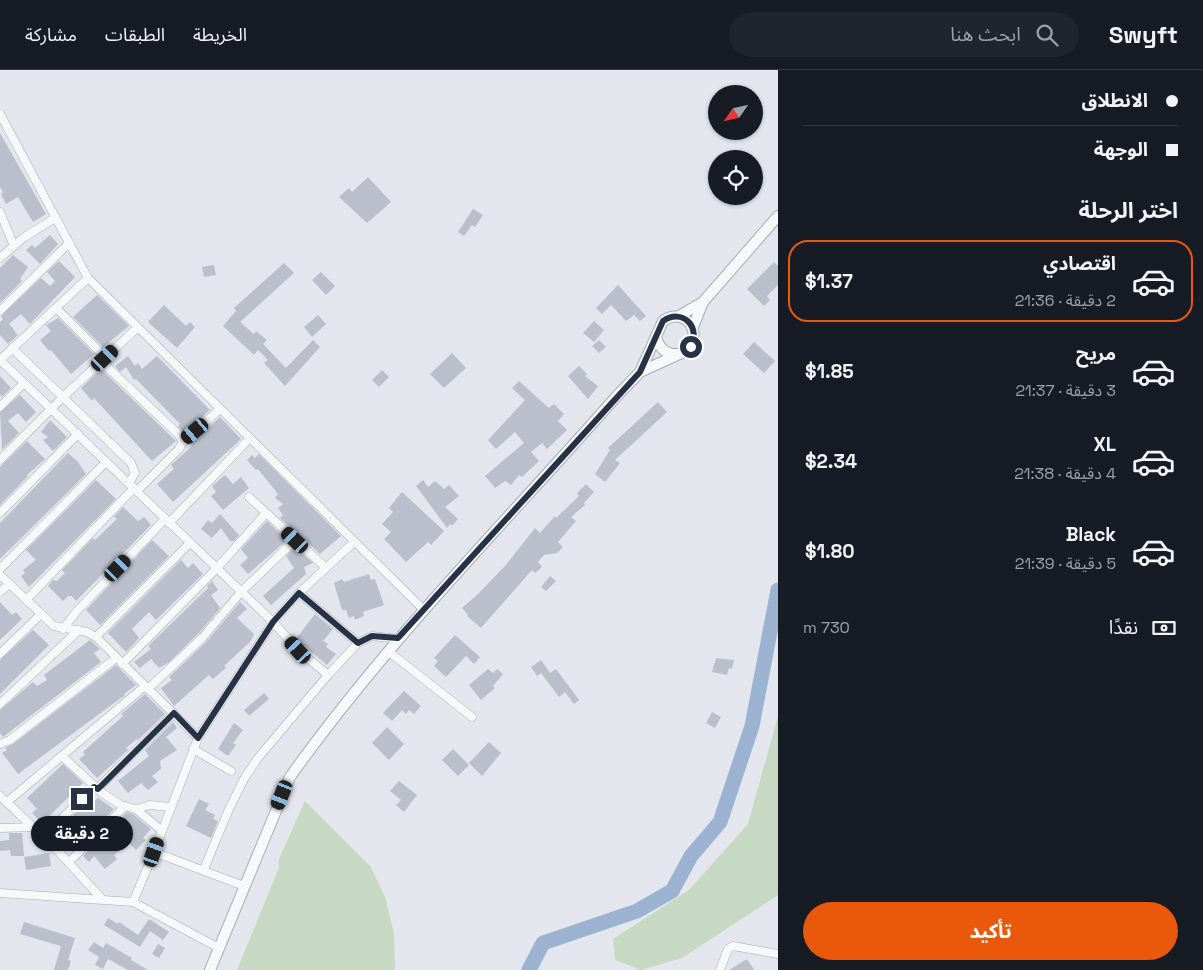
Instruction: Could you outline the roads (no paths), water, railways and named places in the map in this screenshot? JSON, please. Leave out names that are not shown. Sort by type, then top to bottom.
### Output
[{"type":"street","points":[[0,114],[68,244],[88,278],[424,610]]},
{"type":"street","points":[[0,212],[14,246]]},
{"type":"street","points":[[679,316],[703,302],[778,216]]},
{"type":"street","points":[[0,258],[55,218]]},
{"type":"street","points":[[0,311],[68,244]]},
{"type":"street","points":[[88,278],[0,360],[273,622],[298,650],[328,675]]},
{"type":"street","points":[[640,372],[691,347],[694,341],[693,327],[703,302]]},
{"type":"street","points":[[56,308],[103,359],[178,434],[183,442]]},
{"type":"street","points":[[210,970],[290,777],[398,638],[640,372],[659,325],[673,316],[679,316],[690,322],[693,327]]},
{"type":"street","points":[[0,460],[63,397],[138,328]]},
{"type":"street","points":[[656,336],[662,349],[673,354],[680,354]]},
{"type":"street","points":[[12,348],[131,463],[135,473],[133,488]]},
{"type":"street","points":[[0,407],[24,383]]},
{"type":"street","points":[[26,600],[133,488],[179,449],[183,442],[220,409]]},
{"type":"street","points":[[0,513],[78,434]]},
{"type":"street","points":[[63,629],[77,611],[250,438]]},
{"type":"street","points":[[0,569],[106,462]]},
{"type":"street","points":[[249,497],[325,567]]},
{"type":"street","points":[[0,744],[10,740],[119,661],[217,568],[266,513]]},
{"type":"street","points":[[7,802],[147,687],[202,637],[241,592],[295,540]]},
{"type":"street","points":[[133,902],[198,738],[273,622],[325,567],[354,542]]},
{"type":"street","points":[[96,637],[190,543]]},
{"type":"street","points":[[0,576],[50,624],[63,629],[79,630],[96,637],[198,738]]},
{"type":"street","points":[[0,592],[9,584]]},
{"type":"street","points":[[299,593],[358,643]]},
{"type":"street","points":[[0,654],[41,614]]},
{"type":"street","points":[[0,704],[79,630]]},
{"type":"street","points":[[204,869],[244,778],[258,758],[328,675],[358,643],[372,636],[398,638]]},
{"type":"street","points":[[388,651],[472,717]]},
{"type":"street","points":[[43,837],[174,713]]},
{"type":"street","points":[[193,750],[231,771]]},
{"type":"street","points":[[62,756],[113,801],[136,809],[161,830]]},
{"type":"street","points":[[0,796],[69,862],[102,899]]},
{"type":"street","points":[[136,809],[150,805],[170,807]]},
{"type":"street","points":[[69,862],[125,806]]},
{"type":"street","points":[[0,828],[33,827]]},
{"type":"street","points":[[154,852],[204,869],[244,886]]},
{"type":"street","points":[[0,893],[133,902],[219,948]]},
{"type":"street","points":[[720,970],[726,953],[733,946],[778,954]]},
{"type":"waterway","points":[[529,970],[543,943],[637,911],[672,891],[691,856],[720,822],[752,726],[778,590]]}]
